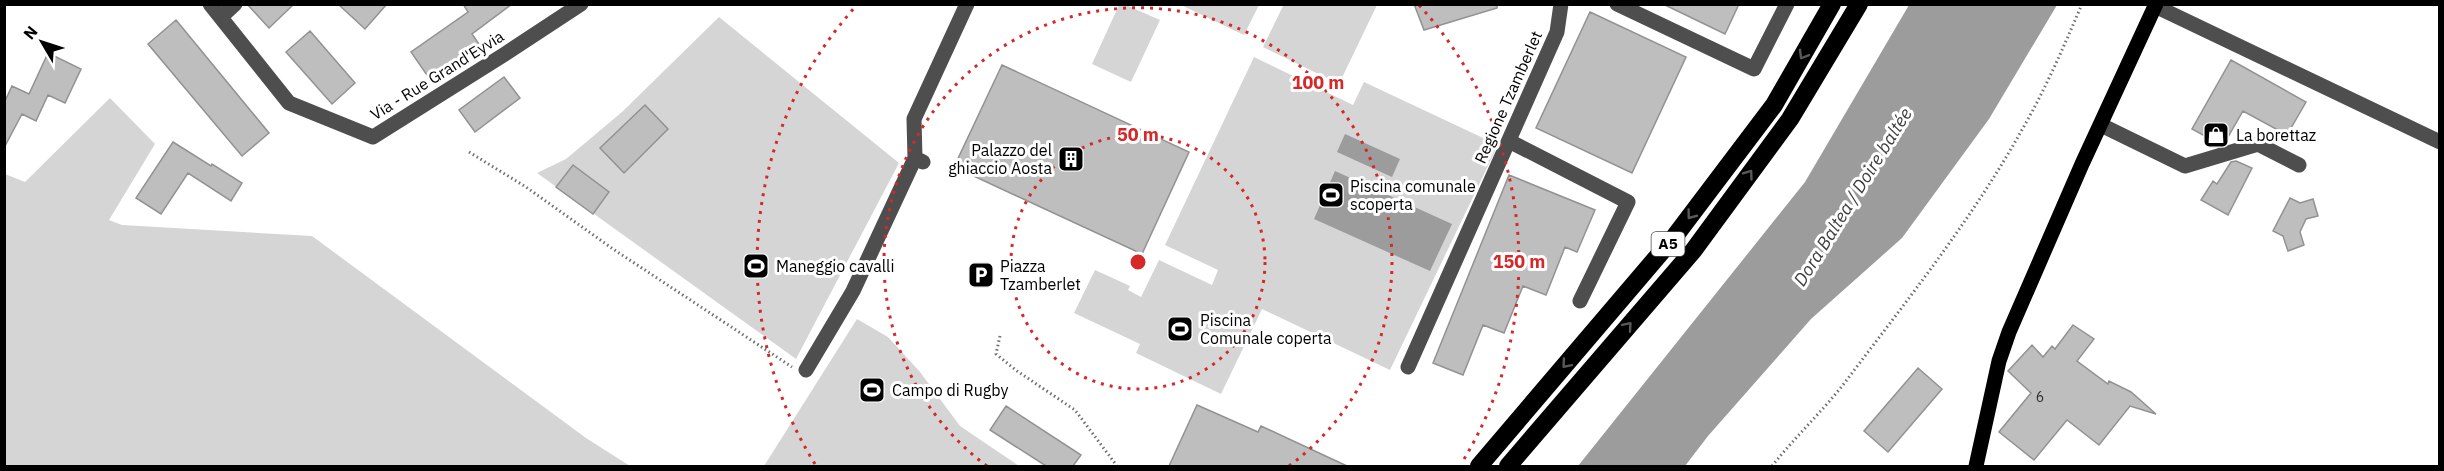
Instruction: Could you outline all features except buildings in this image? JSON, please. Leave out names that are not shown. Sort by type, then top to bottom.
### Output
[{"type":"highway","name":"A5","points":[[1479,466],[1675,236],[1774,105],[1832,4]]},
{"type":"highway","name":"A5","points":[[1508,466],[1693,251],[1790,119],[1859,4]]},
{"type":"main road","points":[[1976,466],[1999,361],[2009,332],[2156,5]]},
{"type":"street","name":"Via - Rue Grand'Eyvia","points":[[210,4],[289,103],[373,137],[580,4]]},
{"type":"street","points":[[221,17],[235,4]]},
{"type":"street","points":[[806,370],[853,291],[919,160],[914,119],[968,4]]},
{"type":"street","name":"Regione Tzamberlet","points":[[1408,367],[1557,32],[1560,4]]},
{"type":"street","points":[[1617,4],[1754,69],[1787,4]]},
{"type":"street","points":[[2156,5],[2439,142]]},
{"type":"street","points":[[2101,125],[2185,166],[2258,144],[2299,165]]},
{"type":"street","points":[[1509,141],[1628,202],[1580,301]]},
{"type":"path","points":[[1772,466],[1846,380],[1896,317],[1981,195],[2023,129],[2056,66],[2082,4]]},
{"type":"path","points":[[469,152],[526,187],[613,249],[794,368],[806,370]]},
{"type":"path","points":[[1000,336],[996,354],[1075,410],[1117,466]]},
{"type":"shaded area","points":[[1284,4],[1377,5],[1339,84],[1263,47]]},
{"type":"shaded area","points":[[1119,5],[1126,5],[1160,20],[1131,82],[1092,64]]},
{"type":"shaded area","points":[[1181,5],[1259,5],[1244,35]]},
{"type":"shaded area","name":"Maneggio cavalli","points":[[719,17],[899,163],[796,359],[537,173],[566,159],[622,112]]},
{"type":"shaded area","name":"Piscina comunale scoperta","points":[[1254,57],[1353,105],[1364,82],[1498,145],[1390,370],[1262,309],[1221,394],[1136,353],[1140,344],[1074,313],[1095,270],[1130,286],[1128,290],[1141,297],[1159,260],[1212,285],[1218,270],[1165,245]]},
{"type":"shaded area","points":[[110,98],[155,144],[109,220],[122,225],[312,236],[586,438],[630,466],[5,466],[5,174],[25,182]]},
{"type":"shaded area","name":"Campo di Rugby","points":[[857,319],[888,337],[920,372],[960,426],[1019,466],[764,466]]},
{"type":"water","name":"Dora Baltea / Doire baltée","points":[[1909,5],[2057,5],[1989,119],[1902,238],[1811,319],[1708,436],[1685,466],[1578,466],[1805,182]]},
{"type":"water","points":[[1345,134],[1400,159],[1392,177],[1337,152]]},
{"type":"water","points":[[1335,171],[1452,224],[1430,271],[1314,219]]},
{"type":"place","name":"La borettaz","points":[[2216,135]]},
{"type":"place","name":"Palazzo del ghiaccio Aosta","points":[[1071,159]]},
{"type":"place","name":"Piscina comunale scoperta","points":[[1331,195]]},
{"type":"place","name":"Maneggio cavalli","points":[[756,266]]},
{"type":"place","name":"Piazza Tzamberlet","points":[[981,275]]},
{"type":"place","name":"Piscina Comunale coperta","points":[[1180,329]]},
{"type":"place","name":"Campo di Rugby","points":[[872,390]]}]
